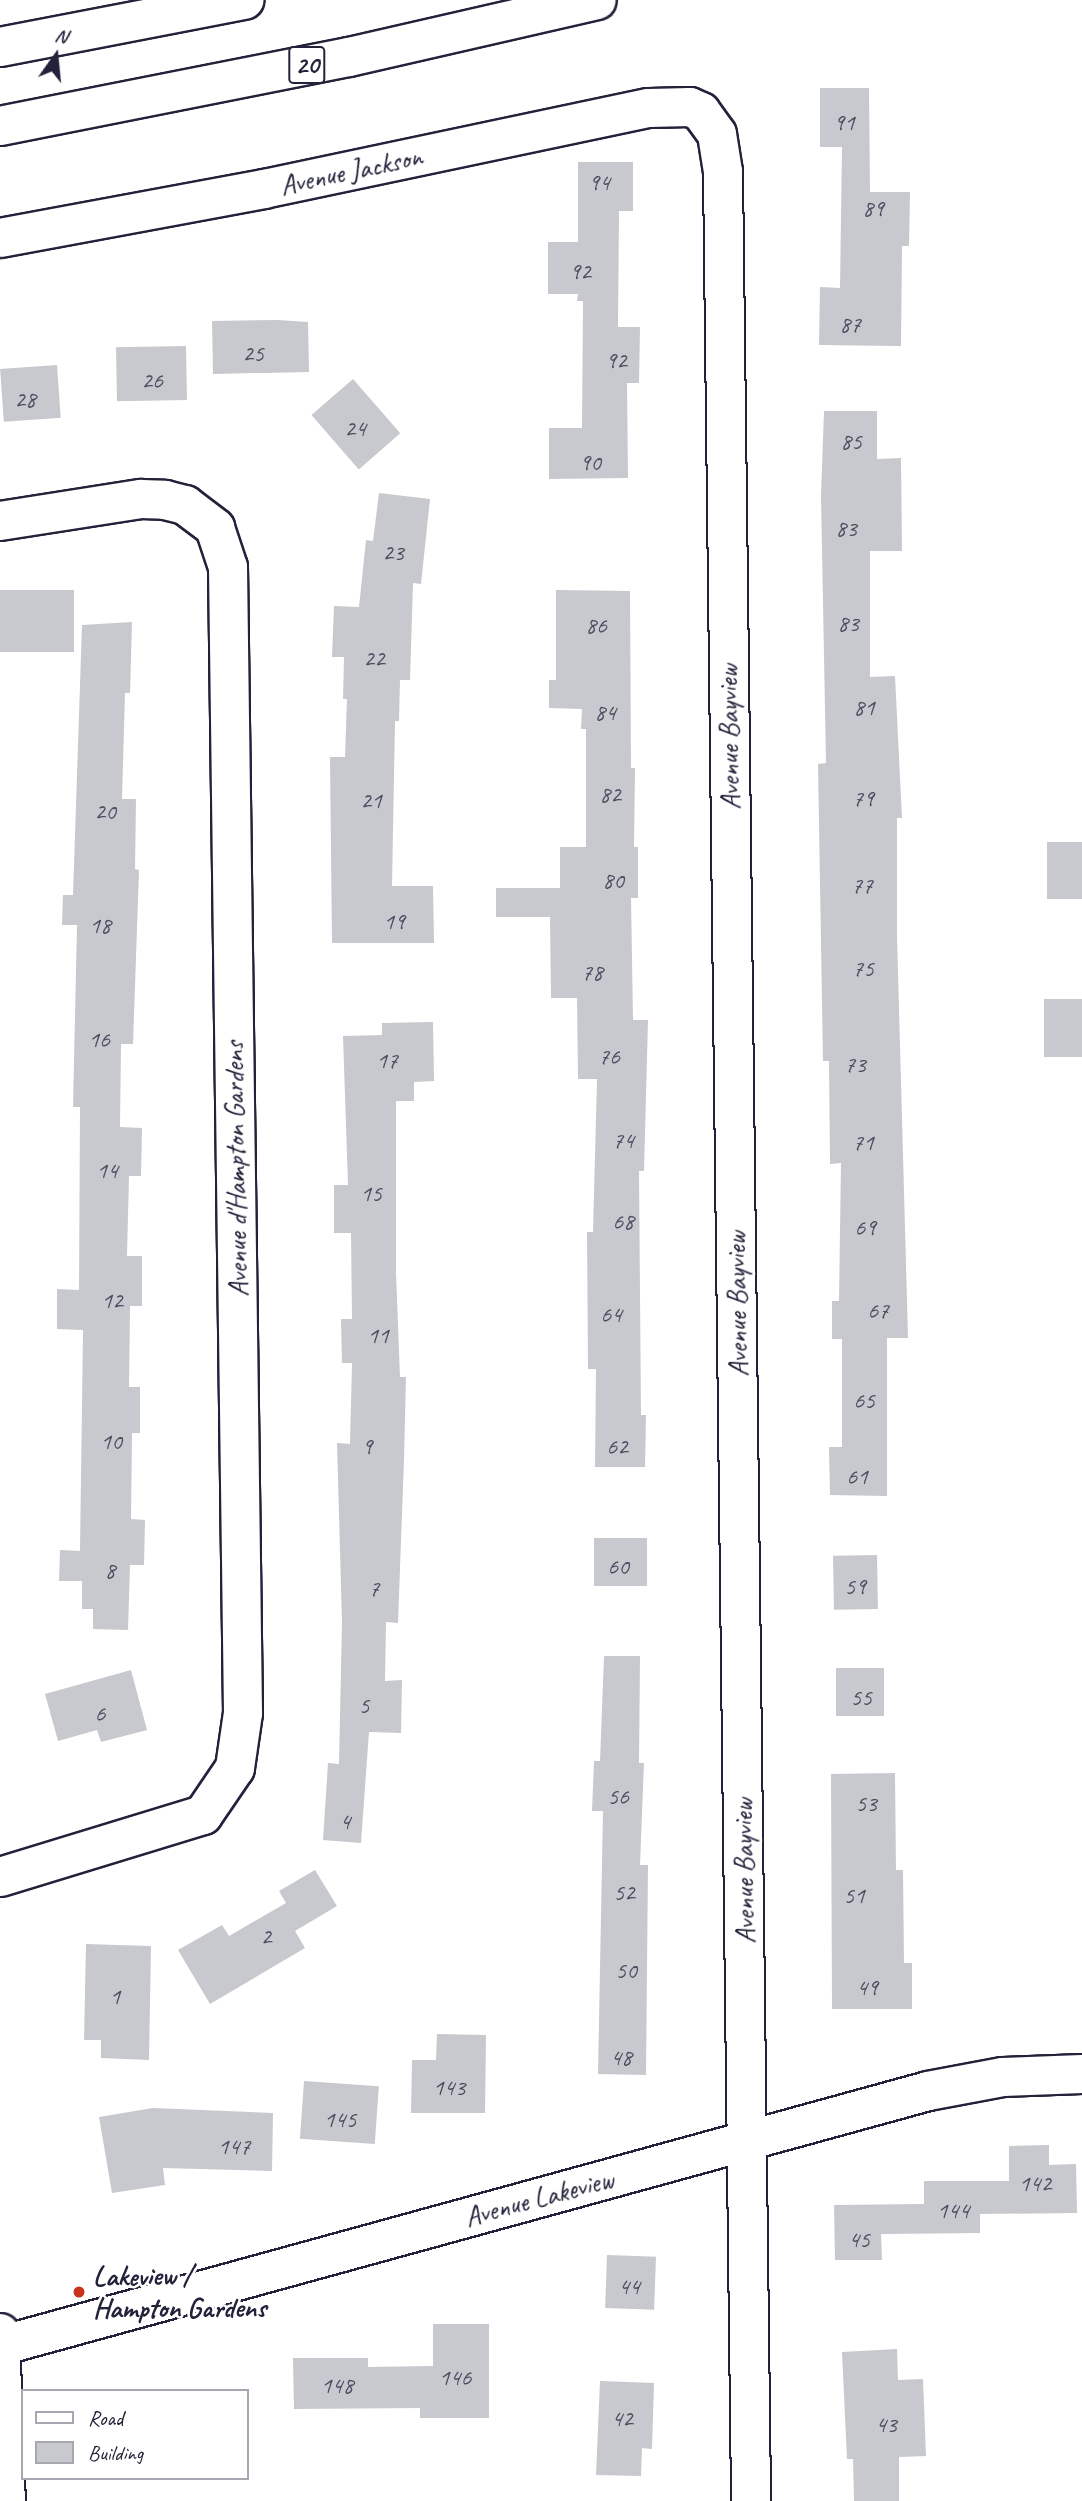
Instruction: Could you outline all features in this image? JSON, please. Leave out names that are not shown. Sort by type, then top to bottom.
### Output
[{"type":"main road","points":[[0,47],[245,0]]},
{"type":"main road","name":"20","points":[[0,126],[349,57],[597,0]]},
{"type":"main road","name":"Avenue Jackson","points":[[0,238],[264,189],[649,108],[676,105],[701,112]]},
{"type":"main road","name":"Avenue Bayview","points":[[701,112],[717,134],[723,172],[751,2501]]},
{"type":"main road","name":"Avenue d'Hampton Gardens","points":[[0,521],[141,499],[166,500],[185,505],[215,527],[228,567],[243,1713],[235,1768],[203,1815],[0,1877]]},
{"type":"main road","name":"Avenue Lakeview","points":[[0,2346],[967,2083],[1082,2074]]},
{"type":"main road","points":[[0,2333],[6,2501]]},
{"type":"building","points":[[820,88],[869,88],[870,192],[910,192],[909,246],[902,246],[901,346],[819,345],[820,287],[840,288],[842,147],[820,147]]},
{"type":"building","points":[[578,162],[633,162],[633,211],[619,211],[618,327],[640,327],[639,383],[627,383],[628,478],[549,479],[549,428],[582,428],[583,301],[577,301],[578,294],[548,294],[548,242],[578,242]]},
{"type":"building","points":[[212,321],[308,322],[309,372],[213,374]]},
{"type":"building","points":[[186,346],[187,400],[117,401],[116,347]]},
{"type":"building","points":[[57,365],[61,418],[4,422],[0,369]]},
{"type":"building","points":[[353,379],[400,433],[359,469],[311,415]]},
{"type":"building","points":[[824,411],[877,411],[877,459],[901,458],[902,551],[870,551],[870,677],[895,676],[902,818],[897,818],[897,935],[908,1338],[887,1338],[887,1496],[830,1495],[829,1447],[842,1447],[842,1339],[832,1339],[832,1301],[839,1301],[841,1163],[830,1164],[829,1061],[823,1061],[818,764],[826,763],[821,495]]},
{"type":"building","points":[[379,493],[430,499],[421,584],[413,583],[410,680],[400,680],[399,721],[395,721],[392,886],[433,886],[434,943],[332,943],[330,757],[345,757],[347,699],[343,699],[344,657],[332,657],[334,606],[359,607],[366,540],[373,541]]},
{"type":"building","points":[[0,590],[74,590],[74,652],[0,652]]},
{"type":"building","points":[[556,590],[630,591],[631,768],[635,768],[634,847],[638,847],[638,898],[631,898],[633,1020],[648,1020],[644,1171],[639,1171],[641,1415],[646,1415],[645,1467],[595,1467],[596,1369],[588,1369],[587,1232],[593,1232],[597,1079],[578,1079],[577,998],[551,998],[550,917],[496,917],[496,888],[560,888],[560,847],[586,847],[586,729],[581,729],[582,709],[549,708],[549,680],[556,680]]},
{"type":"building","points":[[132,622],[130,693],[125,693],[122,799],[136,799],[135,869],[139,870],[133,1044],[121,1044],[120,1127],[142,1128],[141,1176],[129,1176],[127,1256],[142,1256],[142,1306],[130,1306],[129,1387],[140,1387],[140,1433],[132,1433],[131,1519],[145,1520],[144,1565],[130,1565],[128,1630],[93,1629],[93,1609],[82,1609],[82,1581],[59,1581],[60,1550],[80,1551],[83,1330],[57,1329],[57,1289],[79,1290],[80,1107],[73,1107],[77,925],[62,925],[63,895],[73,895],[82,625]]},
{"type":"building","points":[[1047,842],[1082,842],[1082,899],[1047,899]]},
{"type":"building","points":[[1044,999],[1082,999],[1082,1057],[1044,1057]]},
{"type":"building","points":[[433,1022],[434,1081],[414,1082],[414,1101],[396,1101],[396,1272],[400,1377],[406,1377],[398,1623],[386,1622],[385,1681],[402,1680],[401,1733],[369,1732],[361,1843],[323,1840],[328,1763],[339,1764],[342,1622],[337,1443],[350,1444],[352,1363],[342,1363],[341,1319],[352,1319],[351,1233],[334,1233],[334,1185],[348,1185],[343,1036],[382,1035],[382,1023]]},
{"type":"building","points":[[594,1538],[647,1538],[647,1586],[594,1586]]},
{"type":"building","points":[[877,1555],[878,1609],[834,1610],[833,1556]]},
{"type":"building","points":[[604,1656],[640,1656],[639,1763],[644,1763],[640,1865],[648,1865],[646,2075],[598,2074],[603,1811],[592,1811],[594,1761],[600,1761]]},
{"type":"building","points":[[836,1668],[884,1668],[884,1716],[836,1716]]},
{"type":"building","points":[[131,1670],[147,1730],[101,1742],[97,1730],[58,1741],[45,1694]]},
{"type":"building","points":[[895,1773],[896,1870],[903,1870],[904,1963],[912,1963],[912,2009],[832,2009],[831,1774]]},
{"type":"building","points":[[315,1870],[337,1906],[295,1931],[305,1948],[210,2004],[178,1950],[222,1925],[229,1936],[286,1903],[279,1891]]},
{"type":"building","points":[[86,1944],[151,1946],[149,2060],[101,2058],[101,2040],[84,2040]]},
{"type":"building","points":[[437,2034],[486,2035],[485,2113],[411,2113],[412,2060],[436,2060]]},
{"type":"building","points":[[304,2081],[379,2086],[375,2144],[300,2139]]},
{"type":"building","points":[[153,2108],[273,2113],[272,2171],[163,2168],[165,2185],[112,2193],[99,2117]]},
{"type":"building","points":[[1049,2145],[1049,2165],[1076,2164],[1077,2213],[980,2214],[980,2233],[881,2234],[882,2260],[835,2260],[834,2205],[924,2204],[924,2181],[1009,2181],[1009,2146]]},
{"type":"building","points":[[607,2255],[656,2257],[654,2310],[605,2308]]},
{"type":"building","points":[[433,2324],[489,2324],[489,2418],[420,2418],[420,2408],[294,2409],[293,2358],[368,2358],[368,2367],[433,2366]]},
{"type":"building","points":[[897,2349],[898,2380],[923,2379],[926,2456],[899,2457],[899,2501],[854,2501],[853,2459],[847,2459],[842,2352]]},
{"type":"building","points":[[600,2381],[654,2383],[652,2449],[642,2448],[641,2476],[596,2475]]},
{"type":"place","name":"Lakeview / Hampton Gardens","points":[[79,2292]]}]
